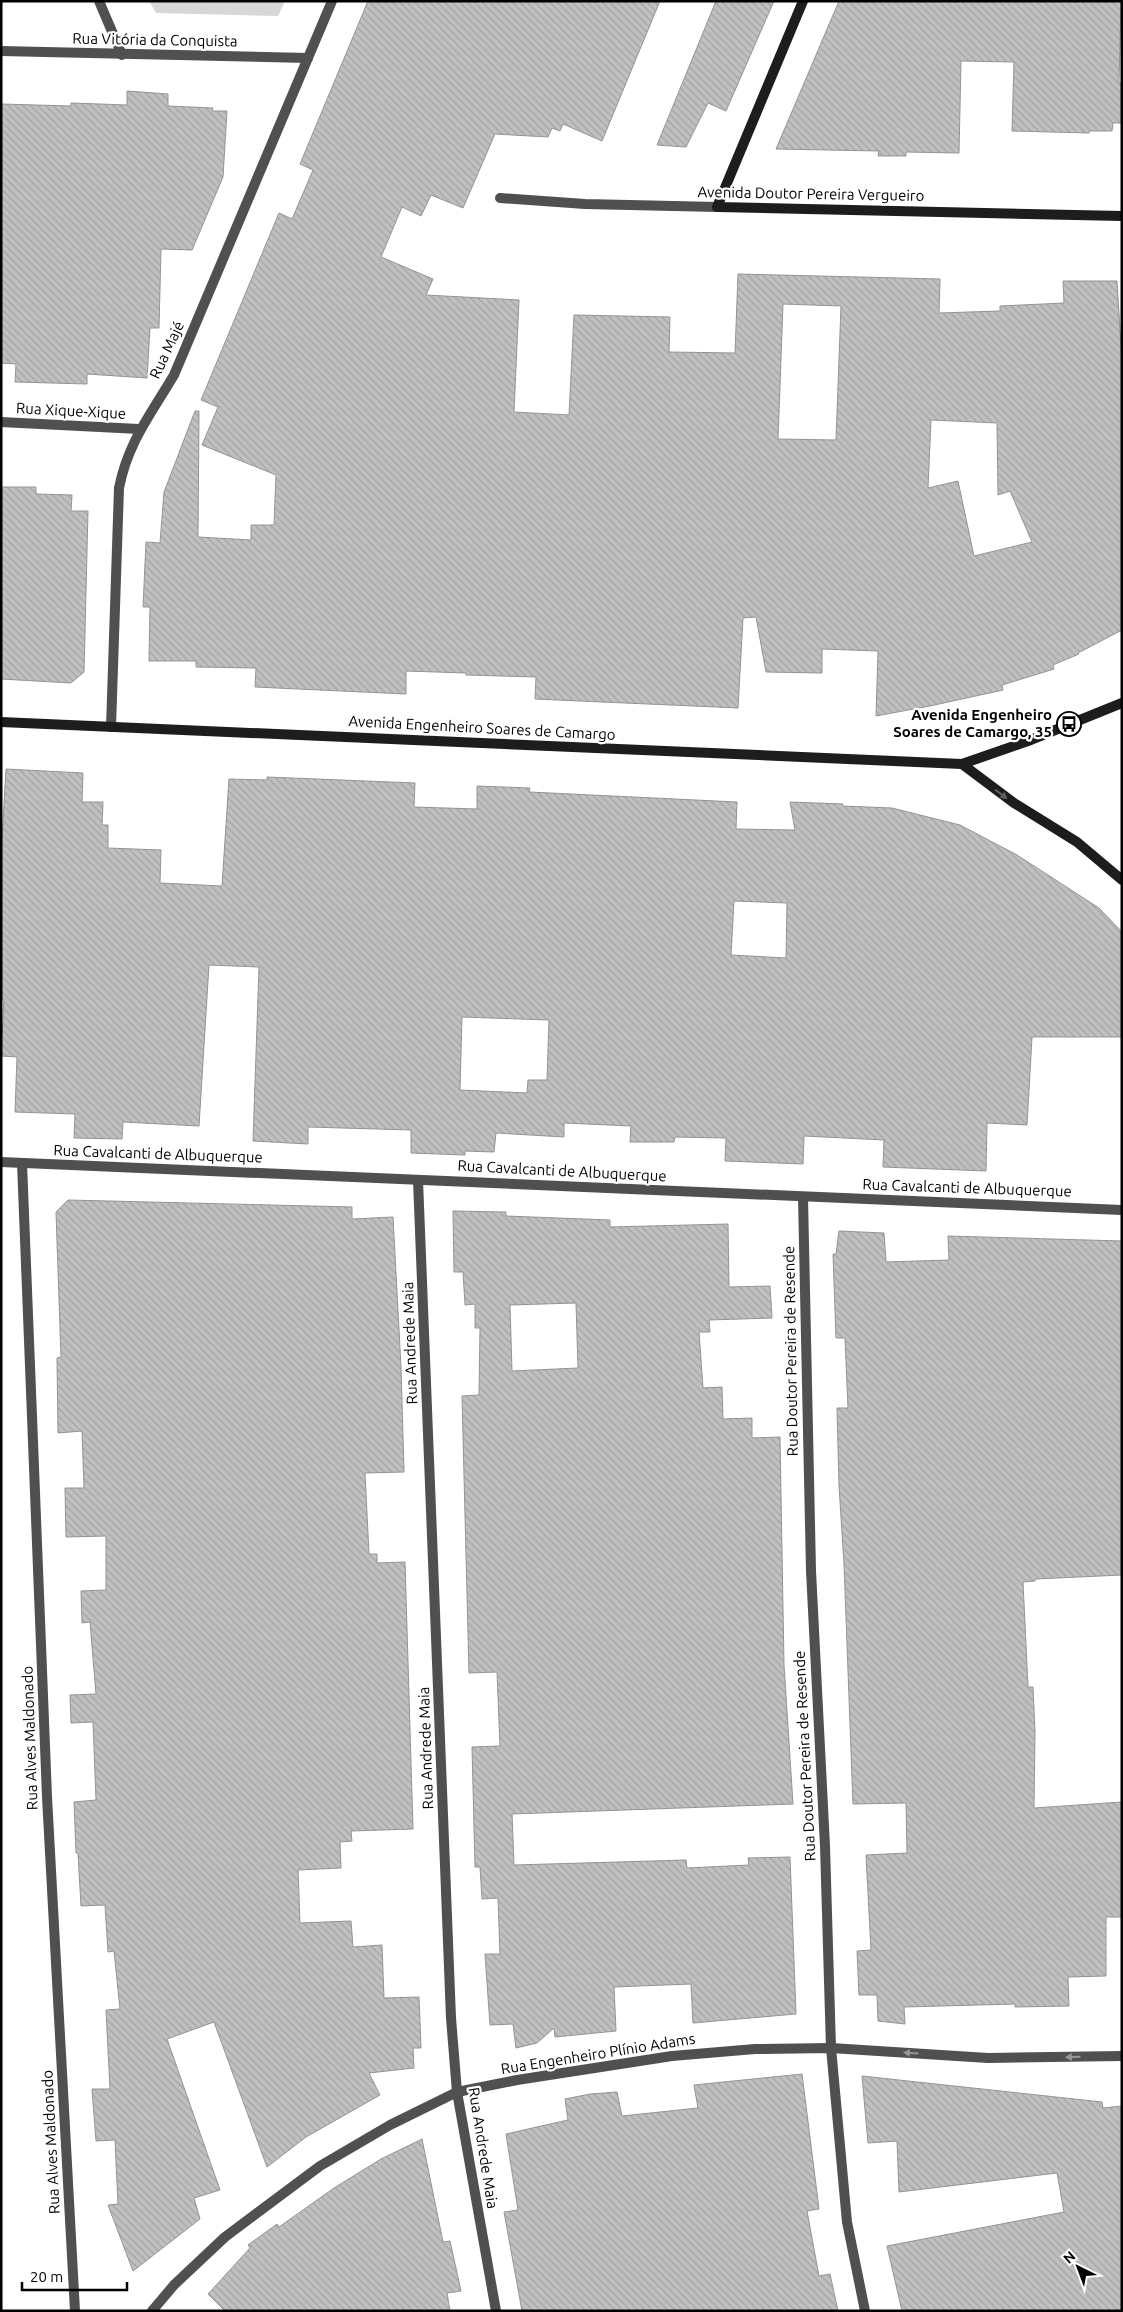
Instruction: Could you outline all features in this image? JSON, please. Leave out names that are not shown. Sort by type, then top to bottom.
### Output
[{"type":"street","points":[[99,1],[122,55]]},
{"type":"street","name":"Rua Majé","points":[[111,727],[119,488],[124,465],[139,429],[149,417],[174,374],[332,1]]},
{"type":"street","points":[[717,207],[803,1]]},
{"type":"street","name":"Rua Vitória da Conquista","points":[[1,51],[308,58]]},
{"type":"street","name":"Avenida Doutor Pereira Vergueiro","points":[[500,198],[585,204],[1122,216]]},
{"type":"street","name":"Rua Xique-Xique","points":[[1,422],[139,429]]},
{"type":"street","points":[[962,764],[1122,703]]},
{"type":"street","name":"Avenida Engenheiro Soares de Camargo","points":[[1,722],[962,764]]},
{"type":"street","points":[[962,764],[1014,803],[1077,842],[1122,880]]},
{"type":"street","name":"Rua Cavalcanti de Albuquerque","points":[[1,1162],[1122,1210]]},
{"type":"street","name":"Rua Alves Maldonado","points":[[22,1163],[47,1797],[75,2311]]},
{"type":"street","name":"Rua Andrede Maia","points":[[418,1180],[451,2018],[457,2092],[496,2311]]},
{"type":"street","name":"Rua Doutor Pereira de Resende","points":[[803,1197],[811,1571],[825,1846],[831,2048],[847,2222],[865,2311]]},
{"type":"street","name":"Rua Engenheiro Plínio Adams","points":[[152,2311],[174,2285],[225,2237],[320,2166],[390,2125],[457,2092],[517,2080],[672,2056],[756,2049],[831,2048],[988,2058],[1122,2056]]},
{"type":"shaded area","points":[[149,1],[285,1],[278,16],[156,13]]},
{"type":"building","points":[[368,1],[660,1],[602,141],[563,124],[560,131],[552,128],[548,137],[495,134],[463,208],[431,195],[421,216],[402,207],[381,257],[433,279],[426,295],[519,300],[514,412],[569,415],[574,315],[670,317],[669,352],[735,353],[738,274],[940,279],[939,313],[1000,311],[1000,306],[1064,303],[1063,281],[1117,281],[1122,363],[1122,630],[1079,654],[1053,665],[1054,669],[1002,685],[1003,690],[876,716],[878,651],[822,649],[822,673],[766,672],[756,617],[743,618],[738,708],[535,699],[536,677],[466,675],[466,673],[406,671],[406,694],[255,687],[256,668],[196,667],[196,661],[149,661],[150,607],[143,607],[146,542],[160,543],[164,492],[195,411],[199,411],[198,537],[251,540],[251,525],[274,525],[276,475],[202,445],[218,407],[201,400],[279,213],[292,219],[313,170],[300,164]],"holes":[[[783,304],[841,306],[836,440],[778,439]],[[931,420],[997,423],[998,495],[1010,491],[1032,542],[974,556],[958,481],[928,488]]]},
{"type":"building","points":[[716,1],[774,1],[726,111],[708,103],[686,147],[657,145]]},
{"type":"building","points":[[839,1],[1121,1],[1119,83],[1122,83],[1122,123],[1113,123],[1112,131],[1089,131],[1089,133],[1012,131],[1014,62],[961,61],[959,153],[906,152],[906,156],[878,156],[879,151],[776,149]]},
{"type":"building","points":[[127,91],[168,94],[168,106],[213,108],[212,111],[227,111],[223,177],[192,250],[161,249],[159,328],[150,328],[147,378],[87,374],[87,384],[15,382],[16,364],[1,363],[1,104],[71,106],[71,103],[127,105]]},
{"type":"building","points":[[1,487],[36,487],[36,494],[72,495],[71,511],[88,511],[84,672],[71,683],[1,679]]},
{"type":"building","points":[[6,769],[83,773],[82,802],[103,802],[102,825],[108,825],[108,848],[161,850],[160,883],[222,886],[229,779],[267,780],[267,777],[415,783],[414,807],[477,809],[477,786],[530,788],[529,792],[737,802],[736,829],[795,830],[790,802],[892,808],[960,825],[1017,855],[1099,908],[1122,932],[1122,1037],[1032,1037],[1027,1125],[987,1123],[986,1171],[883,1167],[884,1140],[804,1136],[803,1164],[725,1161],[726,1138],[675,1137],[674,1142],[630,1142],[631,1126],[564,1123],[564,1137],[496,1133],[494,1152],[465,1151],[465,1155],[411,1153],[411,1130],[308,1127],[308,1144],[253,1141],[259,967],[209,965],[199,1126],[123,1122],[122,1139],[74,1138],[75,1114],[15,1112],[17,1057],[1,1056],[4,999],[1,999],[1,857]],"holes":[[[734,901],[787,903],[786,958],[731,955]],[[462,1017],[549,1020],[547,1080],[528,1080],[527,1093],[460,1090]]]},
{"type":"building","points":[[68,1200],[352,1207],[352,1219],[393,1217],[401,1367],[404,1472],[365,1473],[369,1554],[377,1554],[377,1563],[405,1562],[413,1829],[351,1831],[352,1841],[340,1842],[341,1868],[298,1870],[300,1923],[351,1921],[353,1947],[382,1945],[384,1998],[419,1997],[421,2048],[413,2048],[414,2068],[369,2073],[380,2095],[306,2137],[267,2167],[214,2022],[167,2039],[220,2190],[194,2198],[200,2219],[133,2271],[108,2205],[118,2204],[115,2140],[96,2141],[92,2089],[110,2089],[106,2010],[120,2009],[114,1951],[108,1952],[105,1905],[81,1906],[78,1853],[76,1853],[74,1802],[96,1800],[93,1722],[71,1723],[70,1695],[96,1694],[90,1622],[82,1623],[81,1591],[106,1590],[106,1536],[66,1537],[65,1488],[84,1488],[82,1431],[58,1433],[57,1358],[61,1357],[56,1212]]},
{"type":"building","points":[[453,1211],[506,1212],[506,1216],[610,1220],[610,1227],[728,1224],[729,1287],[770,1286],[772,1318],[709,1320],[710,1332],[699,1332],[703,1388],[722,1387],[723,1419],[752,1418],[752,1438],[780,1437],[784,1665],[793,1804],[512,1814],[514,1865],[686,1860],[687,1868],[749,1865],[748,1858],[790,1857],[796,2014],[693,2023],[691,1984],[614,1987],[616,2031],[555,2037],[554,2028],[537,2043],[516,2048],[513,2024],[490,2025],[485,1954],[500,1954],[498,1898],[482,1899],[480,1867],[475,1867],[472,1747],[500,1746],[497,1672],[469,1673],[462,1396],[479,1395],[480,1328],[475,1328],[475,1304],[465,1305],[463,1272],[454,1272]],"holes":[[[576,1303],[578,1368],[512,1371],[510,1305]]]},
{"type":"building","points":[[839,1231],[884,1233],[886,1262],[949,1260],[948,1236],[1122,1241],[1122,1575],[1035,1579],[1035,1581],[1023,1582],[1028,1687],[1033,1687],[1035,1732],[1034,1808],[1122,1802],[1122,1917],[1106,1917],[1106,1976],[1068,1977],[1069,2006],[1015,2007],[1015,2004],[904,2007],[905,2024],[878,2021],[877,1995],[859,1995],[857,1951],[871,1950],[866,1855],[907,1853],[906,1803],[853,1804],[837,1408],[848,1408],[845,1338],[836,1338],[833,1254],[836,1254]]},
{"type":"building","points":[[802,2074],[819,2209],[807,2211],[819,2276],[830,2274],[838,2311],[522,2311],[504,2212],[518,2210],[506,2134],[568,2120],[565,2099],[590,2094],[617,2092],[622,2116],[698,2108],[694,2085]]},
{"type":"building","points":[[862,2076],[1102,2102],[1103,2108],[1122,2106],[1122,2311],[902,2311],[887,2246],[1064,2212],[1057,2173],[899,2192],[897,2141],[868,2143]]},
{"type":"building","points":[[422,2139],[443,2242],[450,2241],[461,2291],[447,2293],[450,2311],[225,2311],[208,2294],[250,2248],[248,2245],[277,2224],[279,2227],[334,2188],[381,2159]]},
{"type":"place","name":"Avenida Engenheiro Soares de Camargo, 35","points":[[1069,724]]}]
